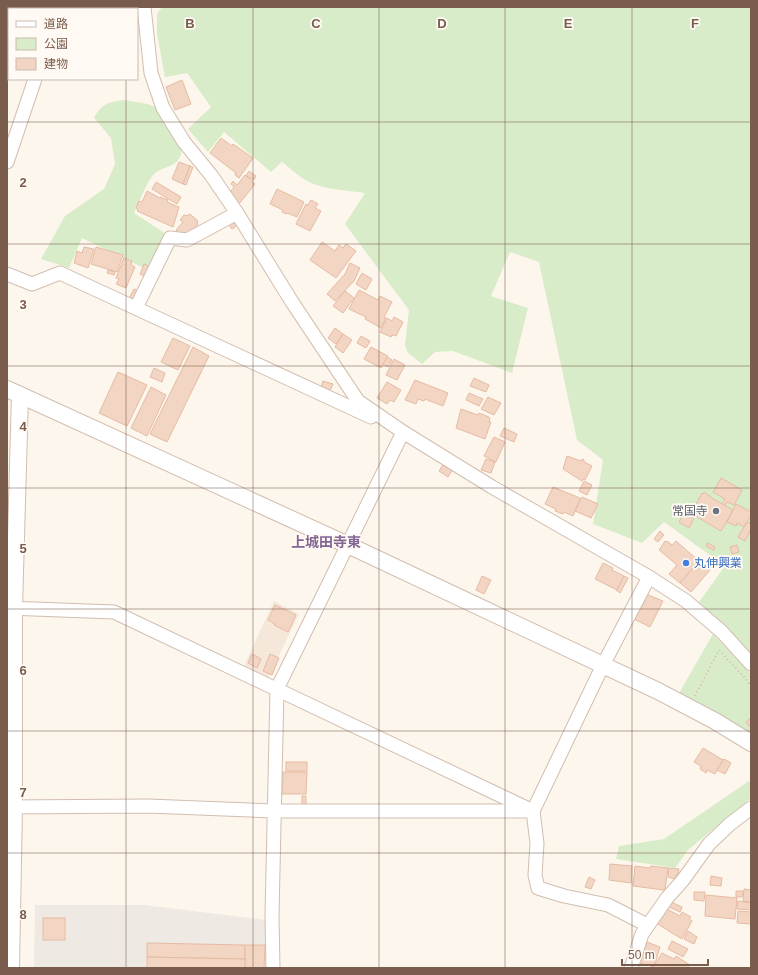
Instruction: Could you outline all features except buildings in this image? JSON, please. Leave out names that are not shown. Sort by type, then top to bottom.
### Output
[{"type":"street","points":[[144,7],[151,73],[163,108],[184,142],[211,175],[237,213],[292,302],[358,401],[403,432],[492,487],[649,577],[686,601],[722,632],[751,664]]},
{"type":"street","points":[[7,162],[35,80]]},
{"type":"street","points":[[136,308],[170,238],[187,240],[237,213]]},
{"type":"street","points":[[7,274],[32,284],[60,273],[403,432]]},
{"type":"street","points":[[11,968],[10,807],[13,392],[348,545],[665,694],[751,743]]},
{"type":"street","points":[[273,968],[272,916],[277,689],[403,432]]},
{"type":"street","points":[[647,925],[608,905],[564,896],[538,888],[535,875],[537,843],[533,811],[603,665],[649,577]]},
{"type":"street","points":[[11,614],[114,612],[533,811]]},
{"type":"street","points":[[10,807],[148,806],[274,811],[533,811]]},
{"type":"street","points":[[631,968],[642,934],[667,898],[683,880],[709,844],[730,824],[751,808]]},
{"type":"path","points":[[696,695],[719,650],[746,679],[751,687]]},
{"type":"shaded area","points":[[274,601],[299,614],[267,680],[243,668]]},
{"type":"shaded area","points":[[35,905],[144,905],[267,920],[266,968],[34,968]]},
{"type":"green space","points":[[162,7],[751,7],[751,654],[740,641],[699,602],[725,566],[664,522],[642,543],[593,524],[603,460],[577,440],[539,262],[510,252],[491,296],[528,308],[512,373],[453,351],[435,352],[422,364],[408,353],[405,345],[409,310],[345,224],[365,193],[328,188],[314,184],[300,177],[282,162],[271,172],[224,132],[208,152],[188,129],[211,107],[187,73],[165,77],[157,34],[157,14]]},
{"type":"green space","points":[[125,100],[149,104],[160,110],[170,123],[181,147],[181,154],[176,162],[159,170],[153,175],[134,213],[166,234],[148,270],[82,238],[69,268],[41,259],[65,216],[104,189],[115,164],[111,138],[94,118],[100,109],[106,104]]},
{"type":"green space","points":[[713,634],[751,674],[751,736],[678,695]]},
{"type":"green space","points":[[749,781],[751,783],[751,798],[688,850],[675,868],[616,859],[619,846],[664,839]]},
{"type":"place","name":"常国寺","points":[[716,511]]},
{"type":"place","name":"丸伸興業","points":[[686,563]]},
{"type":"district","name":"上城田寺東","points":[[326,542]]}]
